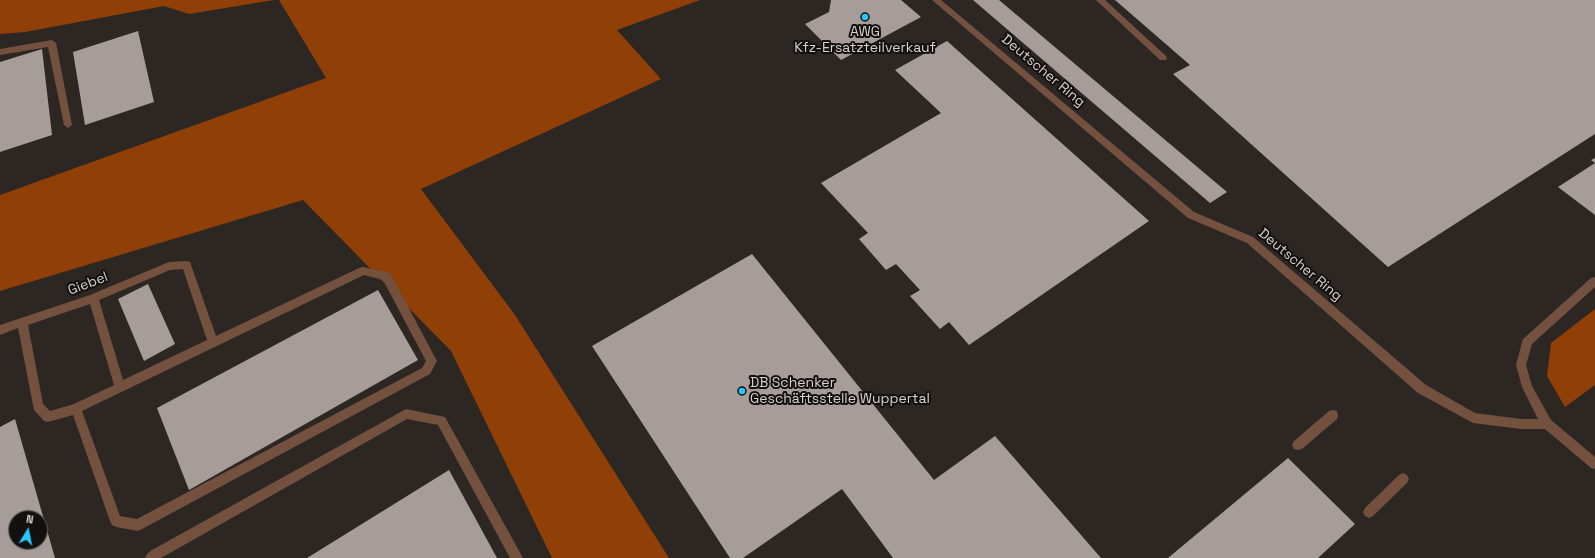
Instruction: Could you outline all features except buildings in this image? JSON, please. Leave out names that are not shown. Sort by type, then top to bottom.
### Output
[{"type":"street","name":"Deutscher Ring","points":[[936,0],[1190,215],[1250,240],[1422,389],[1473,418],[1521,424],[1547,424]]},
{"type":"street","points":[[1100,0],[1163,58]]},
{"type":"street","points":[[0,52],[52,43],[68,125]]},
{"type":"street","name":"Giebel","points":[[0,330],[93,298],[169,266],[186,265],[213,342]]},
{"type":"street","points":[[22,323],[38,406],[48,417],[76,409],[363,271],[386,276],[432,360],[426,372],[138,525],[116,521],[76,409]]},
{"type":"street","points":[[1595,281],[1527,342],[1521,365],[1527,387],[1547,424],[1595,464]]},
{"type":"street","points":[[93,298],[120,387]]},
{"type":"street","points":[[151,558],[406,414],[441,421],[517,558]]},
{"type":"street","points":[[1298,445],[1333,416]]},
{"type":"street","points":[[1369,512],[1403,479]]},
{"type":"shaded area","points":[[0,0],[274,0],[189,14],[164,6],[25,32],[0,34]]},
{"type":"shaded area","points":[[279,0],[700,0],[617,30],[661,79],[421,189],[515,315],[669,558],[552,558],[451,351],[303,200],[0,291],[0,195],[326,78]]},
{"type":"shaded area","points":[[1595,309],[1595,385],[1565,407],[1547,376],[1551,343]]},
{"type":"place","name":"AWG Kfz-Ersatzteilverkauf","points":[[865,17]]},
{"type":"place","name":"DB Schenker Geschäftsstelle Wuppertal","points":[[742,391]]}]
